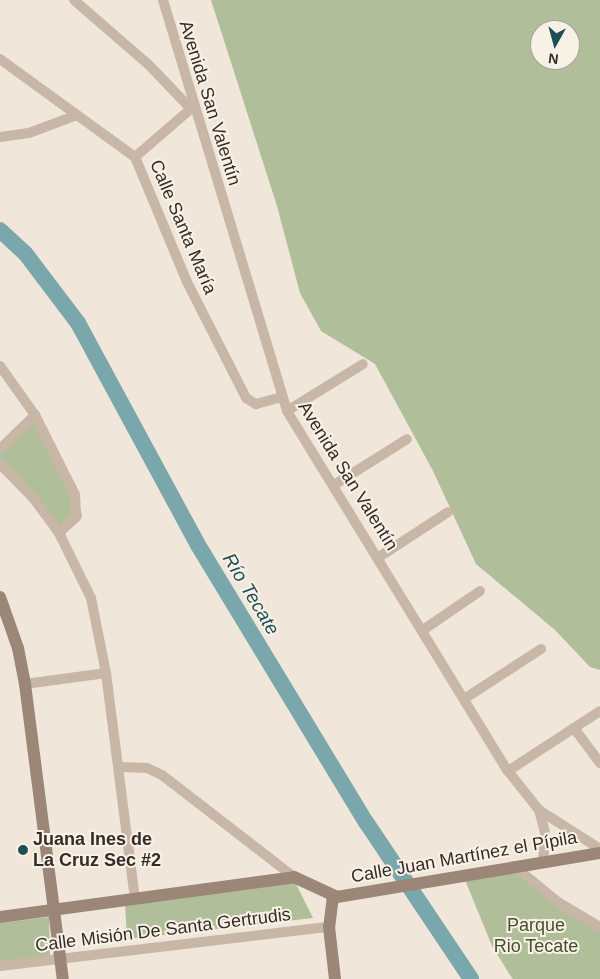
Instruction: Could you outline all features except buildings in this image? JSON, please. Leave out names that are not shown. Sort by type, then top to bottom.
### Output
[{"type":"main road","points":[[0,597],[18,648],[25,684],[52,910],[63,979]]},
{"type":"main road","name":"Calle Juan Martínez el Pípila","points":[[334,896],[600,851]]},
{"type":"main road","points":[[0,917],[294,877],[334,896],[329,927],[335,979]]},
{"type":"street","points":[[74,0],[148,64],[192,108],[135,157]]},
{"type":"street","name":"Avenida San Valentín","points":[[162,0],[192,108],[287,411],[379,557],[508,771],[538,810],[600,851]]},
{"type":"street","name":"Calle Santa María","points":[[0,58],[135,157],[187,282],[246,398],[256,404],[282,397]]},
{"type":"street","points":[[0,137],[29,133],[77,115]]},
{"type":"street","points":[[287,411],[363,364]]},
{"type":"street","points":[[0,366],[35,415],[78,506],[71,525],[60,533]]},
{"type":"street","points":[[0,449],[35,415]]},
{"type":"street","points":[[334,485],[406,439]]},
{"type":"street","points":[[0,464],[34,499],[60,533],[91,598],[106,673],[135,898]]},
{"type":"street","points":[[379,557],[448,512]]},
{"type":"street","points":[[423,630],[480,591]]},
{"type":"street","points":[[464,700],[541,649]]},
{"type":"street","points":[[25,684],[106,673]]},
{"type":"street","points":[[508,771],[600,711]]},
{"type":"street","points":[[574,728],[600,763]]},
{"type":"street","points":[[119,766],[146,768],[162,775],[294,877]]},
{"type":"street","points":[[538,810],[545,834],[543,861]]},
{"type":"street","points":[[514,866],[558,902],[600,927]]},
{"type":"street","name":"Calle Misión De Santa Gertrudis","points":[[0,966],[329,927]]},
{"type":"green space","points":[[211,0],[600,0],[600,670],[590,667],[555,630],[476,564],[433,471],[375,364],[321,331],[300,293],[277,206]]},
{"type":"green space","points":[[33,414],[76,485],[82,517],[58,528],[0,463],[0,449]]},
{"type":"green space","name":"Parque Rio Tecate","points":[[521,865],[541,886],[600,924],[600,979],[513,979],[510,975],[492,946],[463,875]]},
{"type":"green space","points":[[295,882],[313,918],[127,939],[125,904]]},
{"type":"green space","points":[[49,917],[50,957],[0,962],[0,923]]},
{"type":"waterway","name":"Río Tecate","points":[[0,230],[25,253],[78,323],[198,545],[366,822],[471,979]]},
{"type":"place","name":"Juana Ines de La Cruz Sec #2","points":[[23,850]]}]
